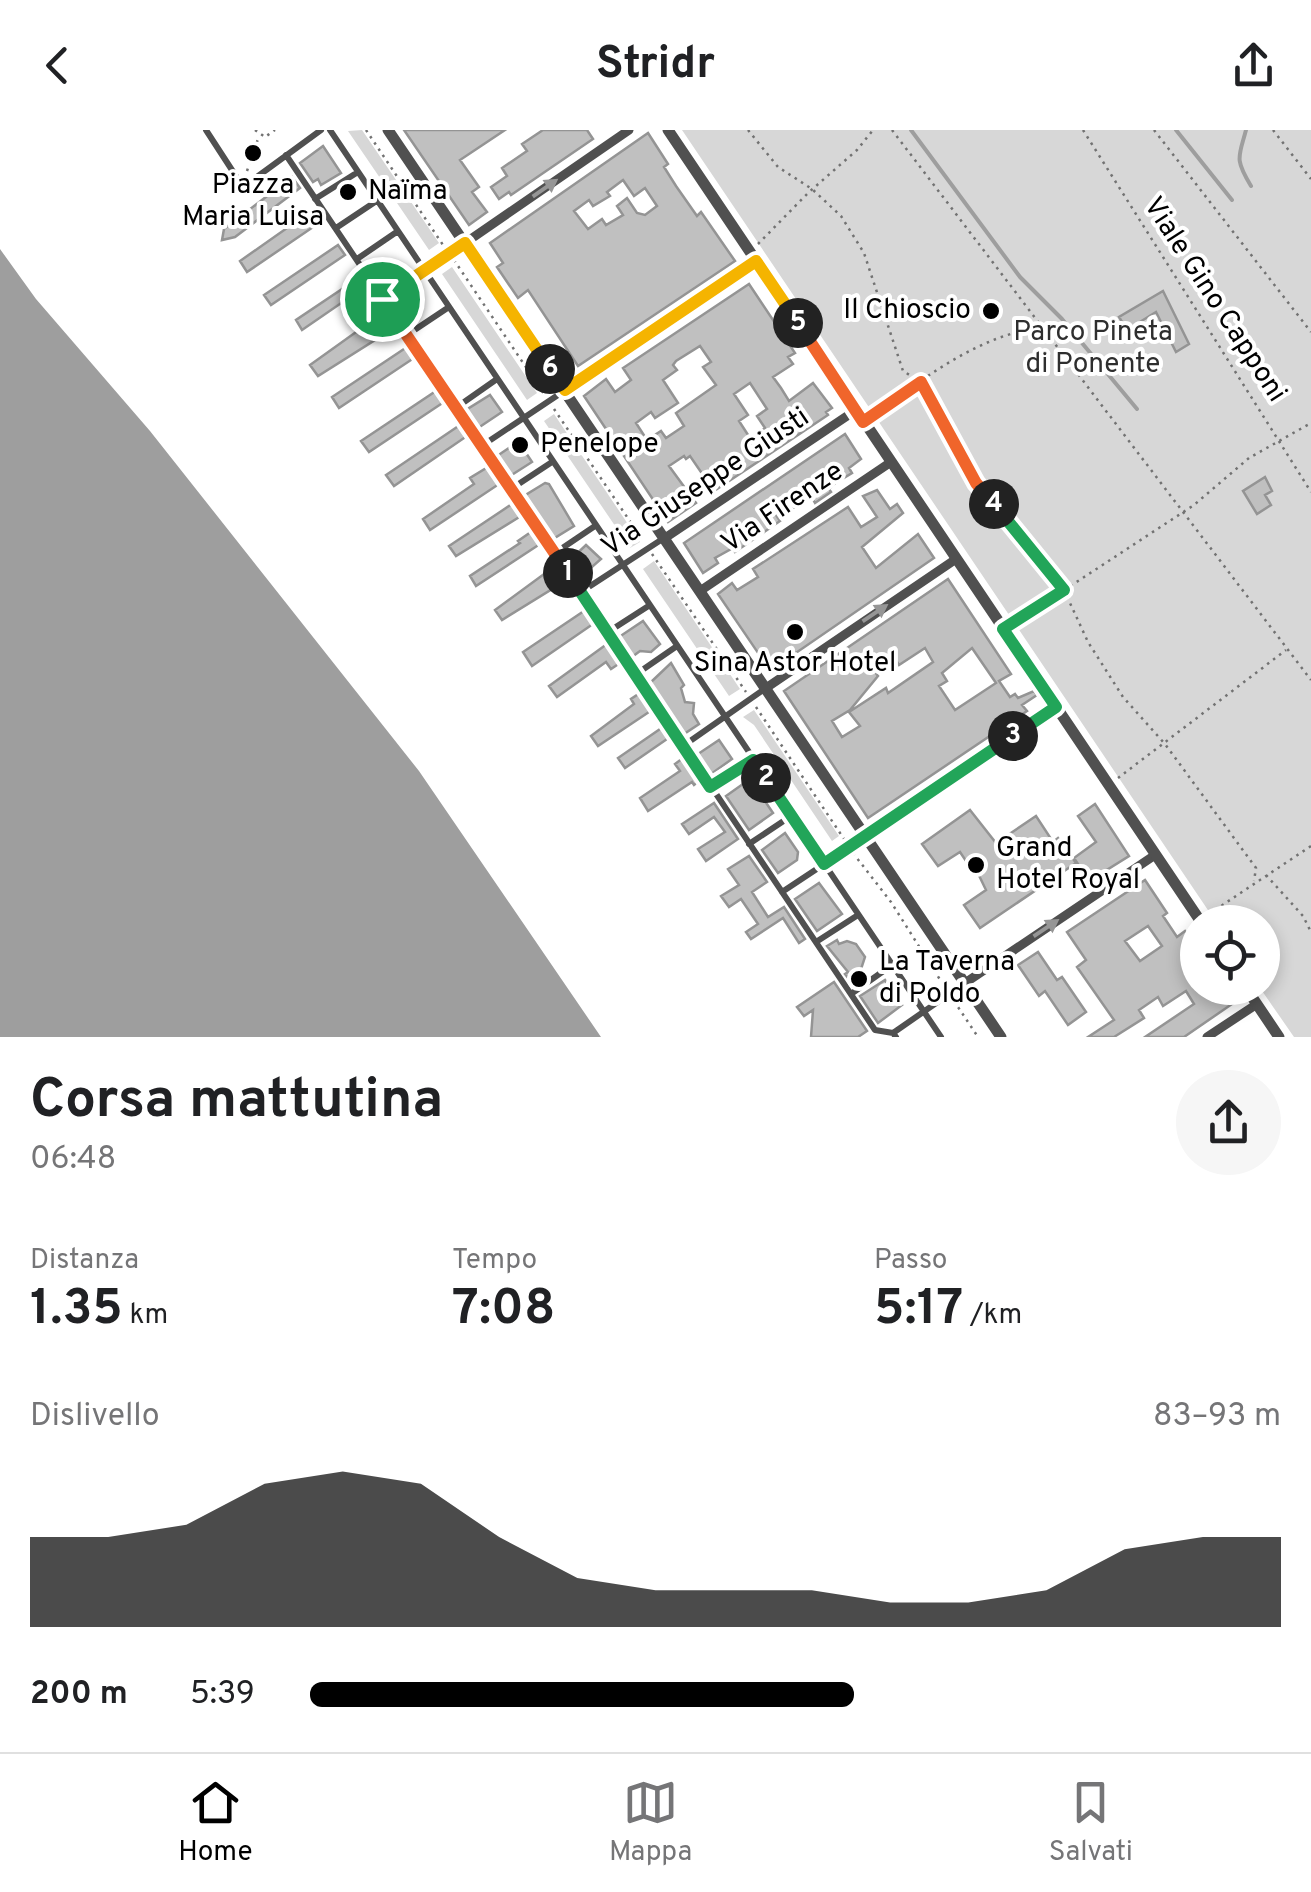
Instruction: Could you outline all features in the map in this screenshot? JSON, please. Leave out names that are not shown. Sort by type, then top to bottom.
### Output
[{"type":"street","points":[[206,130],[243,187],[320,130]]},
{"type":"street","points":[[330,130],[941,1037]]},
{"type":"street","points":[[388,130],[1002,1037]]},
{"type":"street","points":[[382,299],[629,130]]},
{"type":"street","points":[[668,130],[1189,905]]},
{"type":"street","points":[[286,156],[876,1030],[894,1035],[949,993],[1155,855]]},
{"type":"street","points":[[315,199],[358,172]]},
{"type":"street","points":[[336,228],[378,200]]},
{"type":"street","points":[[357,259],[398,231]]},
{"type":"street","points":[[483,446],[752,256]]},
{"type":"street","points":[[408,335],[449,307]]},
{"type":"street","points":[[457,407],[497,379]]},
{"type":"street","name":"Via Giuseppe Giusti","points":[[581,592],[856,410]]},
{"type":"street","points":[[512,489],[552,461]]},
{"type":"street","name":"Via Firenze","points":[[700,590],[891,462]]},
{"type":"street","points":[[555,553],[596,525]]},
{"type":"street","points":[[683,746],[956,558]]},
{"type":"street","points":[[608,632],[650,605]]},
{"type":"street","points":[[636,674],[678,646]]},
{"type":"street","points":[[782,892],[1056,707]]},
{"type":"street","points":[[710,787],[753,760]]},
{"type":"street","points":[[749,844],[791,816]]},
{"type":"street","points":[[816,942],[858,914]]},
{"type":"street","points":[[851,994],[892,965]]},
{"type":"street","points":[[1206,1037],[1255,1005]]},
{"type":"street","points":[[1258,1005],[1279,1037]]},
{"type":"path","points":[[255,130],[260,136]]},
{"type":"path","points":[[260,136],[275,130]]},
{"type":"path","points":[[366,130],[750,700],[891,902],[978,1037]]},
{"type":"path","points":[[748,130],[778,167],[812,189],[841,216],[864,252],[903,371],[921,382],[976,483],[1064,590],[1088,642],[1123,697],[1165,744],[1256,868],[1254,881]]},
{"type":"path","points":[[752,256],[812,189],[857,150],[873,130]]},
{"type":"path","points":[[892,130],[1311,680]]},
{"type":"path","name":"Viale Gino Capponi","points":[[1082,130],[1311,492]]},
{"type":"path","points":[[1154,130],[1311,332]]},
{"type":"path","points":[[1274,130],[1311,180]]},
{"type":"path","points":[[243,187],[260,136]]},
{"type":"path","points":[[863,422],[973,350],[1012,331],[1040,328]]},
{"type":"path","points":[[1003,629],[1183,511],[1250,458],[1311,423]]},
{"type":"path","points":[[1108,785],[1286,650]]},
{"type":"path","points":[[1223,905],[1311,846]]},
{"type":"path","points":[[1265,874],[1303,916],[1311,932]]},
{"type":"green space","points":[[362,130],[439,243],[429,250],[348,131]]},
{"type":"green space","name":"Parco Pineta di Ponente","points":[[682,130],[1311,130],[1311,1037],[1294,1037],[1272,1005],[1280,1005],[1280,905],[1205,905]]},
{"type":"green space","points":[[452,267],[537,393],[527,400],[442,274]]},
{"type":"green space","points":[[554,414],[640,542],[630,548],[544,421]]},
{"type":"green space","points":[[654,561],[740,689],[729,696],[643,569]]},
{"type":"green space","points":[[754,710],[839,836],[832,841],[754,725],[743,717]]},
{"type":"shaded area","points":[[0,249],[36,299],[150,431],[419,771],[601,1037],[0,1037]]},
{"type":"building","points":[[404,130],[505,130],[460,160],[479,187],[472,192],[487,212],[469,225]]},
{"type":"building","points":[[543,130],[587,130],[593,139],[511,195],[509,192],[499,199],[491,187],[507,176],[502,168],[527,151],[522,144]]},
{"type":"building","points":[[648,133],[668,164],[664,167],[676,186],[697,216],[701,212],[735,261],[578,366],[528,290],[518,298],[497,267],[503,263],[490,243]],"holes":[[[623,180],[634,196],[645,188],[657,206],[645,215],[637,213],[627,198],[617,206],[623,215],[606,225],[602,219],[588,229],[574,211],[589,200],[593,206],[610,196],[607,192]]]},
{"type":"building","points":[[323,146],[341,173],[321,185],[318,179],[313,182],[300,163]]},
{"type":"building","points":[[292,177],[300,188],[235,237],[222,240],[224,229]]},
{"type":"building","points":[[314,209],[322,221],[247,272],[240,261]]},
{"type":"building","points":[[338,245],[345,255],[271,305],[264,295]]},
{"type":"building","points":[[360,277],[366,286],[302,330],[296,320]]},
{"type":"building","points":[[749,284],[795,353],[788,357],[793,364],[773,377],[789,401],[813,383],[832,408],[826,412],[828,415],[714,491],[690,456],[669,466],[696,503],[668,522],[584,396],[606,379],[615,392],[631,380],[623,368]],"holes":[[[700,346],[711,362],[703,367],[716,385],[676,413],[684,426],[666,438],[661,431],[647,440],[636,423],[651,412],[655,418],[678,403],[663,380],[677,370],[673,365],[676,361]],[[750,383],[767,409],[757,416],[765,428],[750,438],[739,421],[748,415],[734,394]]]},
{"type":"building","points":[[1163,291],[1189,344],[1176,352],[1156,312],[1127,330],[1119,317]]},
{"type":"building","points":[[384,312],[394,328],[318,376],[310,365]]},
{"type":"building","points":[[407,347],[414,358],[339,408],[332,397]]},
{"type":"building","points":[[436,391],[444,402],[369,452],[361,441]]},
{"type":"building","points":[[490,395],[502,412],[478,428],[466,410]]},
{"type":"building","points":[[460,425],[467,436],[394,486],[386,475]]},
{"type":"building","points":[[845,434],[861,459],[849,468],[852,473],[815,503],[811,496],[792,509],[784,497],[770,506],[780,521],[735,552],[733,548],[715,558],[718,563],[703,573],[684,543]]},
{"type":"building","points":[[518,442],[527,449],[532,462],[510,476],[497,456]]},
{"type":"building","points":[[488,467],[499,484],[430,530],[423,519],[474,484],[470,478]]},
{"type":"building","points":[[1265,477],[1272,491],[1265,495],[1271,505],[1257,514],[1243,491]]},
{"type":"building","points":[[545,483],[574,526],[553,539],[524,496]]},
{"type":"building","points":[[877,490],[890,509],[897,504],[903,513],[862,547],[876,568],[918,534],[934,558],[769,669],[718,594],[732,583],[737,590],[758,577],[753,569],[848,507],[861,527],[877,517],[863,496]]},
{"type":"building","points":[[512,504],[521,516],[456,556],[449,546]]},
{"type":"building","points":[[531,532],[540,544],[476,586],[470,576]]},
{"type":"building","points":[[586,545],[601,559],[584,574],[581,570],[576,573],[568,562]]},
{"type":"building","points":[[555,566],[565,581],[502,620],[495,610]]},
{"type":"building","points":[[948,579],[1011,674],[999,681],[1010,697],[1034,691],[1037,695],[1022,705],[1027,711],[868,818],[784,691]],"holes":[[[925,648],[933,662],[888,693],[886,688],[849,712],[860,726],[842,737],[832,721],[850,710],[878,676],[875,672],[894,657],[899,665]],[[972,648],[996,683],[955,710],[939,686],[947,681],[942,673]]]},
{"type":"building","points":[[584,611],[593,624],[532,666],[523,652]]},
{"type":"building","points":[[643,621],[660,644],[651,652],[640,651],[632,657],[619,637]]},
{"type":"building","points":[[607,644],[620,663],[611,669],[606,662],[557,697],[549,686]]},
{"type":"building","points":[[671,663],[684,685],[681,688],[685,702],[694,703],[693,714],[699,724],[684,734],[650,683]]},
{"type":"building","points":[[640,693],[652,710],[598,746],[591,736],[634,704],[631,699]]},
{"type":"building","points":[[663,727],[670,737],[625,768],[618,758]]},
{"type":"building","points":[[719,740],[732,759],[711,774],[698,754]]},
{"type":"building","points":[[683,758],[699,781],[648,811],[640,798],[680,771],[675,764]]},
{"type":"building","points":[[750,779],[773,813],[749,830],[726,796]]},
{"type":"building","points":[[714,803],[738,839],[706,861],[698,849],[725,832],[714,817],[689,834],[682,824]]},
{"type":"building","points":[[1095,804],[1129,856],[1089,881],[1074,858],[1096,842],[1078,816]]},
{"type":"building","points":[[970,810],[996,843],[1036,816],[1053,842],[1058,838],[1076,863],[980,928],[964,905],[986,890],[972,861],[968,864],[960,852],[938,866],[922,844]]},
{"type":"building","points":[[785,833],[798,852],[797,860],[778,873],[762,850]]},
{"type":"building","points":[[749,856],[767,882],[752,892],[768,917],[784,907],[805,939],[799,943],[783,918],[751,939],[746,932],[758,924],[741,899],[729,907],[721,896],[739,885],[728,869]]},
{"type":"building","points":[[1145,880],[1167,913],[1163,916],[1177,937],[1180,935],[1180,995],[1163,1006],[1158,997],[1139,1010],[1144,1018],[1114,1037],[1088,1037],[1114,1020],[1077,967],[1086,960],[1067,932]],"holes":[[[1148,926],[1162,946],[1140,961],[1125,941]]]},
{"type":"building","points":[[819,883],[842,914],[817,931],[795,899]]},
{"type":"building","points":[[837,940],[839,944],[856,944],[865,957],[860,972],[863,977],[853,984],[827,946]]},
{"type":"building","points":[[1038,952],[1057,980],[1062,977],[1086,1012],[1068,1025],[1045,991],[1039,996],[1018,965]]},
{"type":"building","points":[[885,980],[902,1005],[878,1023],[860,996]]},
{"type":"building","points":[[834,982],[867,1031],[858,1037],[811,1037],[813,1010],[804,1016],[797,1007]]},
{"type":"building","points":[[1193,1005],[1231,1005],[1184,1037],[1145,1037]]},
{"type":"waterway","points":[[911,130],[1020,277],[1062,319],[1137,409]]},
{"type":"waterway","points":[[1176,130],[1232,200]]},
{"type":"waterway","points":[[1246,130],[1240,158],[1251,186]]},
{"type":"place","name":"Piazza Maria Luisa","points":[[253,153]]},
{"type":"place","name":"Naïma","points":[[348,192]]},
{"type":"place","name":"Il Chioscio","points":[[991,311]]},
{"type":"place","name":"Penelope","points":[[520,445]]},
{"type":"place","name":"Sina Astor Hotel","points":[[795,632]]},
{"type":"place","name":"Grand Hotel Royal","points":[[976,865]]},
{"type":"place","name":"La Taverna di Poldo","points":[[859,979]]},
{"type":"route","points":[[465,243],[565,390],[756,261],[863,422],[921,382],[976,483],[1064,590],[1003,629],[1056,707],[824,864],[753,760],[710,787],[382,299],[465,243]]}]
